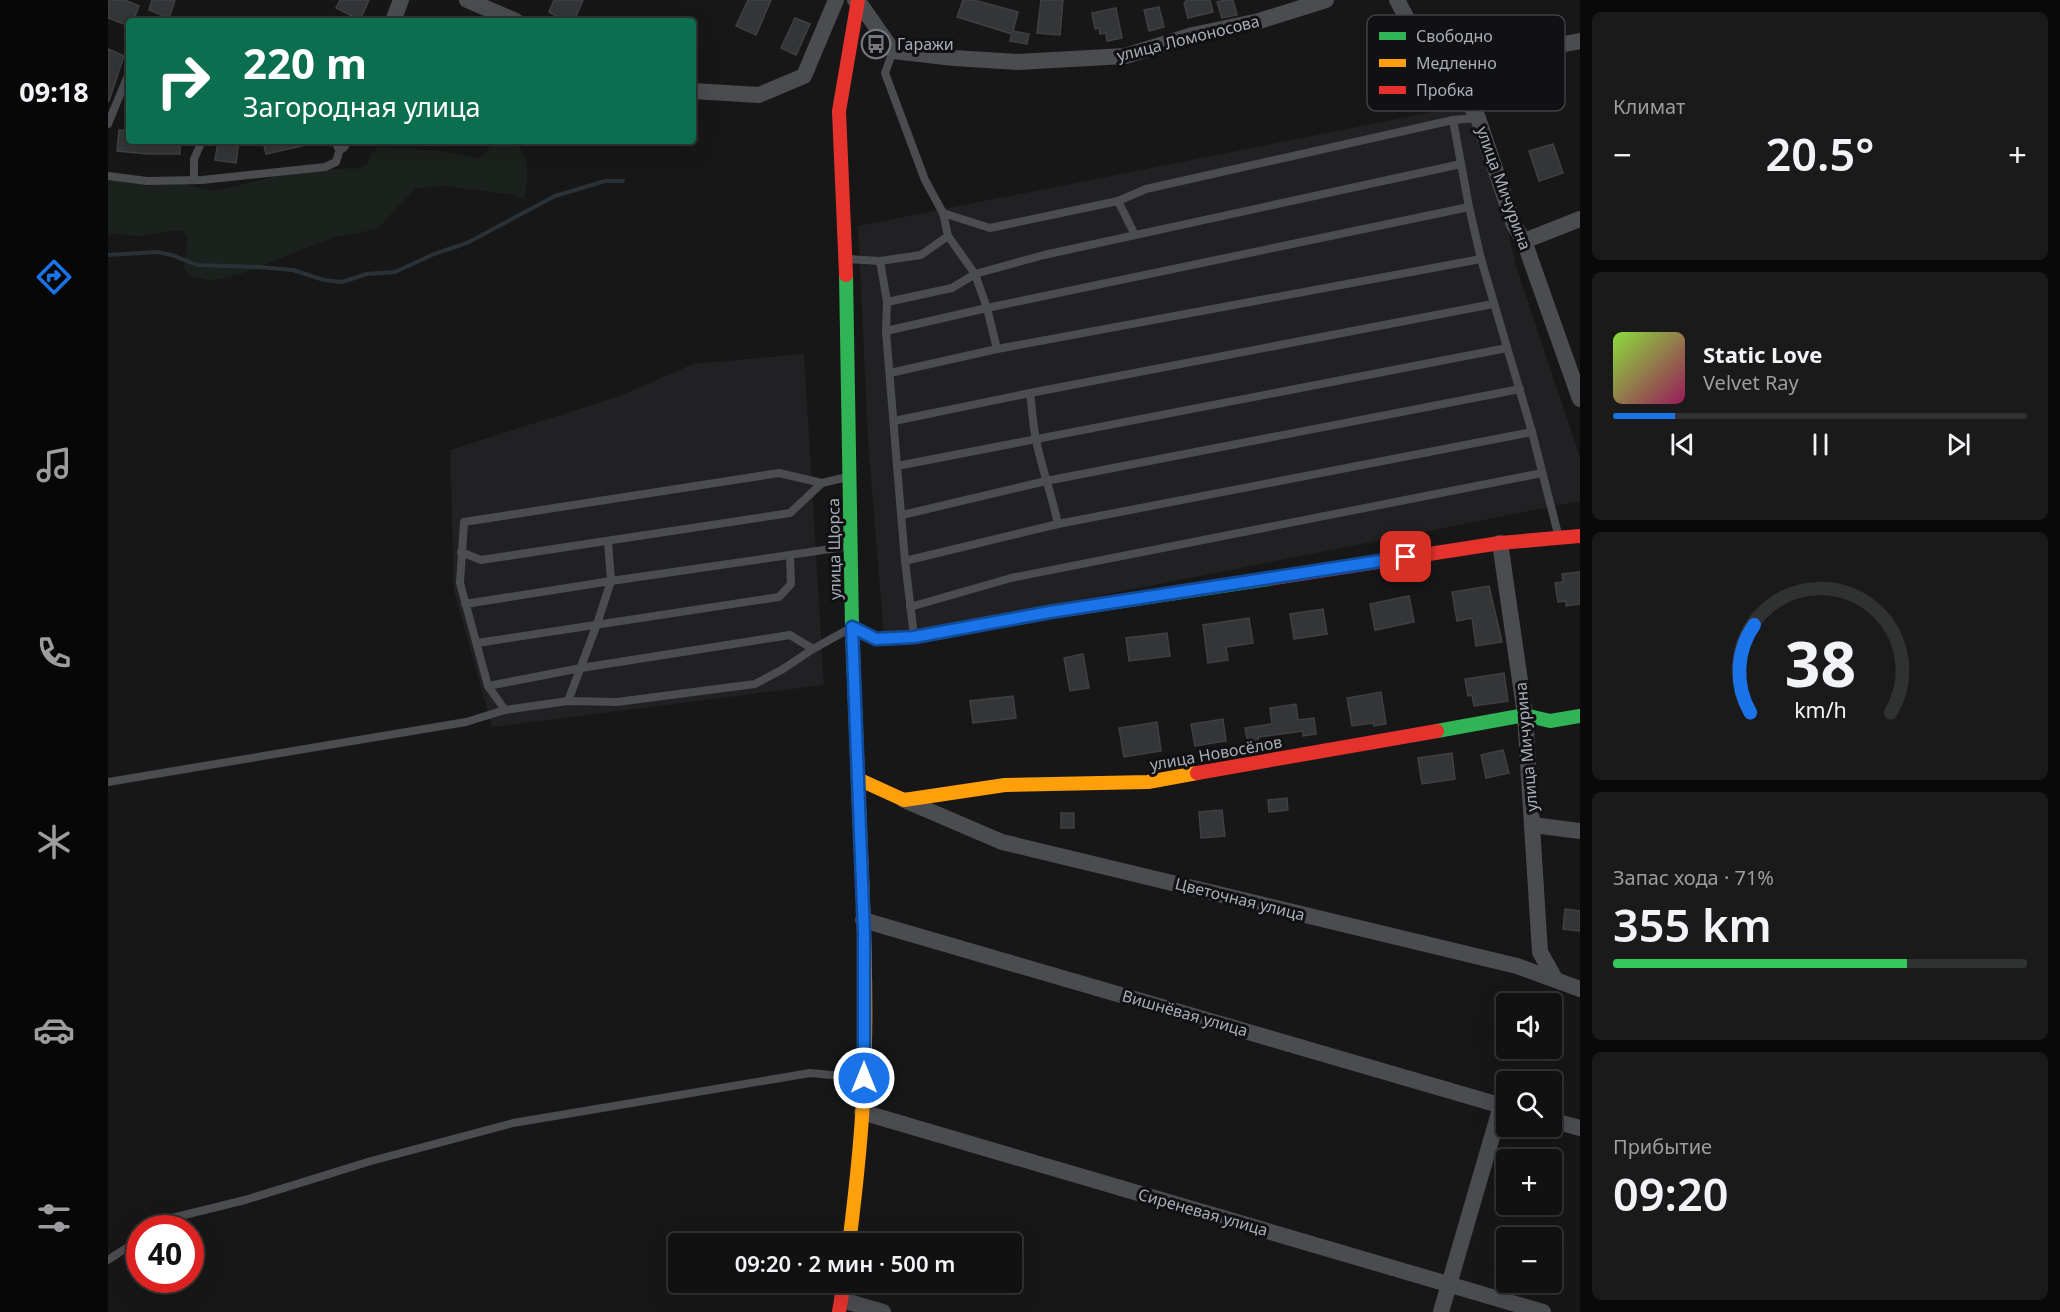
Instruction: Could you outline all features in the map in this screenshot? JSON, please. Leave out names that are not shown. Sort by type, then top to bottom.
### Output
[{"type":"street","points":[[394,18],[401,0]]},
{"type":"street","points":[[467,0],[509,18]]},
{"type":"street","points":[[696,91],[759,95],[804,76],[836,0]]},
{"type":"street","points":[[857,0],[893,51]]},
{"type":"street","name":"улица Щорса","points":[[850,1233],[857,1182],[864,1078],[863,920],[852,627],[846,259],[839,111],[857,0]]},
{"type":"street","name":"улица Ломоносова","points":[[893,51],[1018,62],[1125,56],[1193,35],[1260,21],[1326,0]]},
{"type":"street","points":[[1397,0],[1405,15]]},
{"type":"street","points":[[1565,44],[1580,41]]},
{"type":"street","name":"улица Мичурина","points":[[1474,111],[1514,225],[1524,241],[1579,392]]},
{"type":"street","points":[[1524,241],[1580,219]]},
{"type":"street","points":[[852,627],[876,639],[914,637],[1050,612],[1500,543],[1580,536]]},
{"type":"street","name":"улица Мичурина","points":[[1500,543],[1525,714],[1540,952],[1555,979]]},
{"type":"street","name":"улица Новосёлов","points":[[903,800],[1005,785],[1148,782],[1525,714],[1550,721],[1580,716]]},
{"type":"street","points":[[858,778],[903,800]]},
{"type":"street","name":"Цветочная улица","points":[[903,800],[1002,842],[1517,966],[1580,989]]},
{"type":"street","points":[[1533,825],[1580,831]]},
{"type":"street","name":"Вишнёвая улица","points":[[863,920],[1496,1104]]},
{"type":"street","points":[[1517,966],[1540,952]]},
{"type":"street","name":"Сиреневая улица","points":[[862,1112],[1543,1312]]},
{"type":"street","points":[[1562,1123],[1580,1128]]},
{"type":"street","points":[[1441,1312],[1496,1132]]},
{"type":"street","points":[[841,1306],[884,1312]]},
{"type":"lane","points":[[893,51],[885,73],[925,180],[944,213],[948,236],[975,274],[998,349]]},
{"type":"lane","points":[[108,123],[126,80]]},
{"type":"lane","points":[[944,213],[990,228],[1118,201],[1146,189],[1453,120],[1478,118]]},
{"type":"lane","points":[[1453,120],[1481,259],[1520,389],[1560,538]]},
{"type":"lane","points":[[194,180],[194,159],[201,144]]},
{"type":"lane","points":[[108,176],[147,181],[194,180],[325,167],[336,162],[342,144]]},
{"type":"lane","points":[[887,302],[952,288],[975,274],[1044,255],[1461,164]]},
{"type":"lane","points":[[1118,201],[1135,235]]},
{"type":"lane","points":[[886,331],[1469,207]]},
{"type":"lane","points":[[846,259],[880,261],[921,255],[948,236]]},
{"type":"lane","points":[[890,373],[998,349],[1481,259]]},
{"type":"lane","points":[[880,261],[887,302],[886,331],[905,561],[914,637]]},
{"type":"lane","points":[[894,421],[1493,304]]},
{"type":"lane","points":[[897,466],[1507,348]]},
{"type":"lane","points":[[902,515],[1046,481],[1520,389]]},
{"type":"lane","points":[[1030,393],[1036,438],[1058,524]]},
{"type":"lane","points":[[905,561],[1058,524],[1532,432]]},
{"type":"lane","points":[[505,710],[488,686],[460,583],[464,522],[779,473],[822,483],[850,476]]},
{"type":"lane","points":[[910,607],[1011,578],[1542,473]]},
{"type":"lane","points":[[461,552],[481,560],[790,513],[822,483]]},
{"type":"lane","points":[[568,701],[611,581],[608,541]]},
{"type":"lane","points":[[465,604],[851,546]]},
{"type":"lane","points":[[477,643],[779,597],[791,584],[789,556]]},
{"type":"lane","points":[[108,782],[466,723],[505,710],[568,701],[617,702],[754,684],[852,627]]},
{"type":"lane","points":[[488,686],[581,668],[790,635],[813,649]]},
{"type":"lane","points":[[184,1215],[245,1200],[372,1161],[513,1123],[810,1073],[864,1078]]},
{"type":"lane","points":[[108,1260],[126,1248]]},
{"type":"shaded area","points":[[1438,111],[1470,111],[1502,206],[1516,266],[1580,457],[1580,501],[884,638],[868,440],[858,226]]},
{"type":"shaded area","points":[[491,144],[516,144],[519,147],[527,169],[524,200],[515,195],[446,186],[416,188],[377,229],[332,238],[243,273],[211,281],[190,276],[184,268],[188,237],[181,230],[137,236],[108,233],[108,174],[170,180],[214,191],[303,170],[359,168],[368,164],[371,154],[379,147],[444,151],[475,158],[485,155]]},
{"type":"shaded area","points":[[804,354],[824,685],[492,727],[454,591],[450,450],[617,397],[693,364]]},
{"type":"building","points":[[108,0],[125,0],[139,6],[134,18],[126,18],[126,25],[108,18]]},
{"type":"building","points":[[152,0],[175,0],[169,18],[149,10]]},
{"type":"building","points":[[340,0],[369,0],[361,18],[356,18],[336,8]]},
{"type":"building","points":[[554,0],[583,0],[575,18],[555,18],[556,16],[549,12]]},
{"type":"building","points":[[748,0],[771,0],[756,35],[736,26]]},
{"type":"building","points":[[963,0],[974,0],[1018,12],[1013,31],[1029,34],[1027,44],[1010,41],[1012,34],[957,17]]},
{"type":"building","points":[[1041,0],[1063,0],[1060,35],[1037,33]]},
{"type":"building","points":[[1186,0],[1210,0],[1213,12],[1188,18],[1184,3]]},
{"type":"building","points":[[1233,0],[1237,15],[1222,18],[1217,2]]},
{"type":"building","points":[[1159,7],[1164,27],[1149,31],[1144,10]]},
{"type":"building","points":[[1116,8],[1122,38],[1107,41],[1106,33],[1100,34],[1099,28],[1095,29],[1092,13]]},
{"type":"building","points":[[795,18],[810,24],[796,55],[781,48]]},
{"type":"building","points":[[108,49],[124,56],[109,101],[108,101]]},
{"type":"building","points":[[119,130],[126,131],[126,144],[180,144],[180,154],[117,151]]},
{"type":"building","points":[[218,144],[239,144],[236,163],[215,160]]},
{"type":"building","points":[[264,144],[302,144],[302,146],[266,154]]},
{"type":"building","points":[[1553,144],[1563,173],[1539,181],[1529,151]]},
{"type":"building","points":[[1580,572],[1580,604],[1566,606],[1566,601],[1558,602],[1555,583],[1563,582],[1562,574]]},
{"type":"building","points":[[1489,586],[1502,642],[1476,646],[1472,618],[1457,621],[1452,592]]},
{"type":"building","points":[[1409,596],[1414,622],[1375,630],[1370,604]]},
{"type":"building","points":[[1323,609],[1327,634],[1294,639],[1290,614]]},
{"type":"building","points":[[1249,618],[1253,643],[1226,647],[1228,660],[1208,663],[1203,625]]},
{"type":"building","points":[[1167,633],[1170,656],[1129,661],[1126,638]]},
{"type":"building","points":[[1083,654],[1089,688],[1070,691],[1064,658]]},
{"type":"building","points":[[1504,673],[1508,701],[1474,706],[1472,695],[1468,696],[1465,679]]},
{"type":"building","points":[[1381,692],[1386,724],[1352,726],[1347,698]]},
{"type":"building","points":[[1013,696],[1016,718],[973,723],[970,701]]},
{"type":"building","points":[[1296,704],[1298,720],[1314,718],[1316,734],[1303,736],[1303,731],[1258,737],[1259,742],[1248,744],[1245,728],[1272,724],[1270,708]]},
{"type":"building","points":[[1223,719],[1226,741],[1195,746],[1191,724]]},
{"type":"building","points":[[1157,722],[1161,751],[1124,757],[1119,728]]},
{"type":"building","points":[[1503,750],[1509,773],[1486,778],[1481,755]]},
{"type":"building","points":[[1452,753],[1455,779],[1422,784],[1418,758]]},
{"type":"building","points":[[1287,798],[1288,810],[1269,812],[1268,800]]},
{"type":"building","points":[[1222,810],[1225,836],[1201,838],[1199,812]]},
{"type":"building","points":[[1061,813],[1074,813],[1074,828],[1061,828]]},
{"type":"building","points":[[1565,909],[1580,911],[1580,931],[1563,929]]},
{"type":"waterway","points":[[108,255],[157,252],[197,265],[293,270],[324,280],[342,282],[367,274],[395,272],[434,254],[467,243],[555,196],[605,181],[623,181]]},
{"type":"traffic: fast","points":[[846,275],[852,627],[858,781]]},
{"type":"traffic: fast","points":[[852,627],[876,639],[914,637],[1050,612],[1268,579]]},
{"type":"traffic: fast","points":[[1437,731],[1525,715],[1550,721],[1580,716]]},
{"type":"traffic: slow","points":[[858,779],[904,800],[1005,785],[1148,782],[1197,773]]},
{"type":"traffic: slow","points":[[850,1233],[860,1142],[865,1043],[864,930],[858,781]]},
{"type":"traffic: jam","points":[[846,275],[839,111],[858,0]]},
{"type":"traffic: jam","points":[[1268,579],[1500,543],[1580,536]]},
{"type":"traffic: jam","points":[[1197,773],[1437,731]]},
{"type":"traffic: jam","points":[[839,1312],[842,1293]]},
{"type":"place","name":"Гаражи","points":[[876,44]]},
{"type":"route","points":[[864,1078],[864,933],[852,627],[876,639],[914,637],[1050,612],[1406,557]]}]
